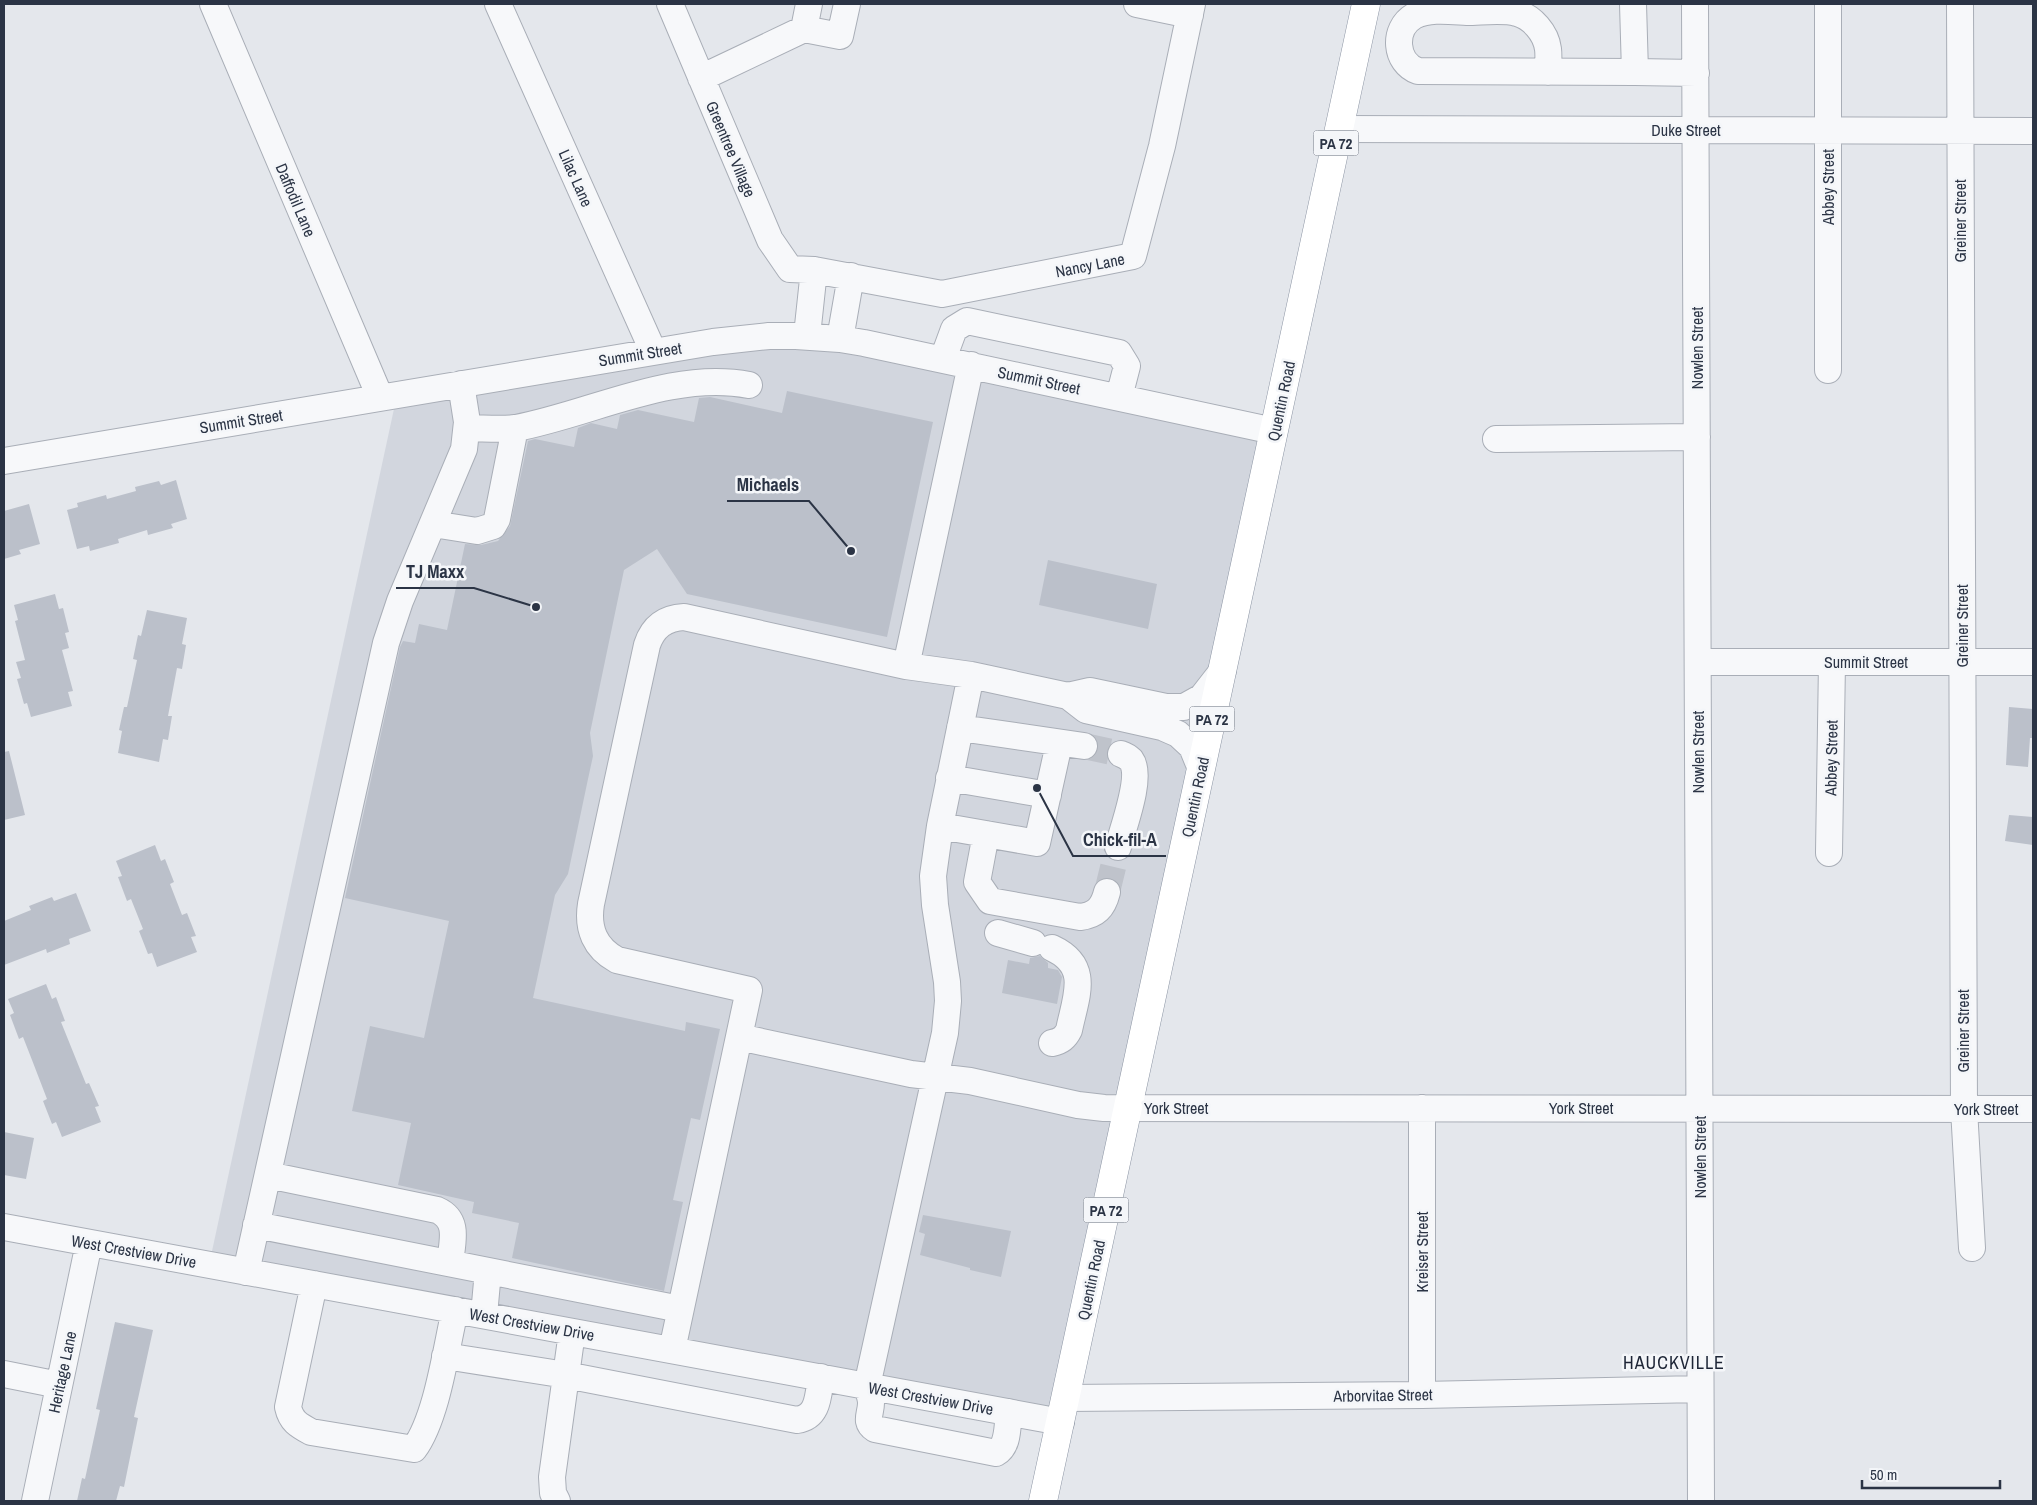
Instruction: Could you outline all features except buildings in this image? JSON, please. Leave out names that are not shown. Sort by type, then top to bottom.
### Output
[{"type":"highway","name":"Quentin Road","points":[[1043,1501],[1366,4]]},
{"type":"street","name":"Daffodil Lane","points":[[213,4],[380,397]]},
{"type":"street","name":"Lilac Lane","points":[[498,4],[677,386]]},
{"type":"street","name":"Greentree Village","points":[[670,4],[770,240],[790,269],[814,270],[850,276]]},
{"type":"street","points":[[701,78],[806,16],[840,36],[847,4]]},
{"type":"street","points":[[1137,4],[1191,10]]},
{"type":"street","points":[[1633,4],[1635,72]]},
{"type":"street","name":"Nowlen Street","points":[[1695,4],[1701,1501]]},
{"type":"street","name":"Abbey Street","points":[[1828,4],[1828,370]]},
{"type":"street","name":"Greiner Street","points":[[1960,4],[1964,1109],[1972,1248]]},
{"type":"street","name":"Nancy Lane","points":[[850,276],[942,294],[1133,256],[1162,146],[1191,10]]},
{"type":"street","points":[[1548,72],[1548,48],[1544,36],[1536,25],[1516,13],[1431,11],[1415,16],[1407,22],[1400,37],[1400,55],[1403,61],[1407,66],[1418,71],[1548,72],[1696,72]]},
{"type":"street","name":"Duke Street","points":[[1339,129],[2033,131]]},
{"type":"street","points":[[810,337],[808,326],[814,270]]},
{"type":"street","points":[[840,339],[850,276]]},
{"type":"street","points":[[944,359],[954,329],[967,321],[1120,353],[1126,366],[1120,397]]},
{"type":"street","name":"Summit Street","points":[[4,461],[661,350],[741,338],[787,336],[840,339],[944,359],[1274,431]]},
{"type":"street","points":[[906,666],[971,365]]},
{"type":"street","points":[[467,428],[515,428],[648,392],[709,381],[750,385]]},
{"type":"street","points":[[246,1272],[386,643],[398,608],[460,461],[467,435],[461,384]]},
{"type":"street","points":[[433,524],[477,531],[493,526],[497,519],[515,428]]},
{"type":"street","points":[[1496,439],[1697,437]]},
{"type":"street","points":[[672,1350],[749,990],[617,960],[602,950],[596,943],[590,925],[591,904],[650,637],[662,623],[669,619],[684,617],[906,666],[971,675],[1068,696],[1086,710],[1171,730],[1185,739],[1192,747],[1202,768]]},
{"type":"street","name":"Summit Street","points":[[1698,662],[2033,662]]},
{"type":"street","name":"Abbey Street","points":[[1829,854],[1832,662]]},
{"type":"street","points":[[1068,696],[1090,690],[1166,707],[1184,707],[1202,697],[1223,670]]},
{"type":"street","points":[[971,675],[934,859],[933,891],[946,964],[948,1001],[945,1033],[867,1386],[871,1403],[868,1421],[875,1430],[992,1453],[1002,1450],[1005,1443],[1009,1412]]},
{"type":"street","points":[[940,826],[1037,843],[1048,795],[1071,745],[960,728]]},
{"type":"street","points":[[1118,847],[1133,792],[1135,770],[1131,760],[1121,754]]},
{"type":"street","points":[[949,778],[1048,795]]},
{"type":"street","points":[[986,834],[977,882],[990,901],[1080,917],[1092,915],[1104,904],[1107,892]]},
{"type":"street","points":[[998,933],[1042,945],[1068,958],[1073,964],[1078,976],[1069,1030],[1059,1042],[1052,1043]]},
{"type":"street","name":"York Street","points":[[739,1037],[911,1074],[970,1081],[1085,1106],[1128,1108],[2033,1109]]},
{"type":"street","name":"Kreiser Street","points":[[1422,1108],[1422,1395]]},
{"type":"street","points":[[268,1175],[437,1210],[445,1214],[452,1224],[453,1236],[450,1263]]},
{"type":"street","points":[[256,1225],[680,1309]]},
{"type":"street","name":"West Crestview Drive","points":[[4,1227],[1009,1412],[1064,1410]]},
{"type":"street","name":"Heritage Lane","points":[[35,1501],[89,1243]]},
{"type":"street","points":[[484,1315],[488,1271]]},
{"type":"street","points":[[314,1284],[288,1407],[290,1416],[297,1424],[311,1432],[414,1449],[421,1440],[432,1412],[456,1310]]},
{"type":"street","points":[[557,1501],[553,1493],[552,1477],[572,1332]]},
{"type":"street","points":[[445,1356],[566,1375],[797,1420],[805,1419],[812,1413],[816,1404],[821,1377]]},
{"type":"street","points":[[4,1374],[59,1385]]},
{"type":"street","name":"Arborvitae Street","points":[[1064,1410],[1422,1395],[1700,1389]]},
{"type":"shaded area","points":[[769,336],[1274,431],[1061,1422],[209,1265],[397,395]]},
{"type":"tunnel","points":[[1084,746],[1121,754]]},
{"type":"tunnel","points":[[1107,892],[1118,847]]},
{"type":"place","name":"Michaels","points":[[851,551]]},
{"type":"place","name":"TJ Maxx","points":[[536,607]]},
{"type":"place","name":"Chick-fil-A","points":[[1037,788]]},
{"type":"district","name":"HAUCKVILLE","points":[[1674,1362]]}]
